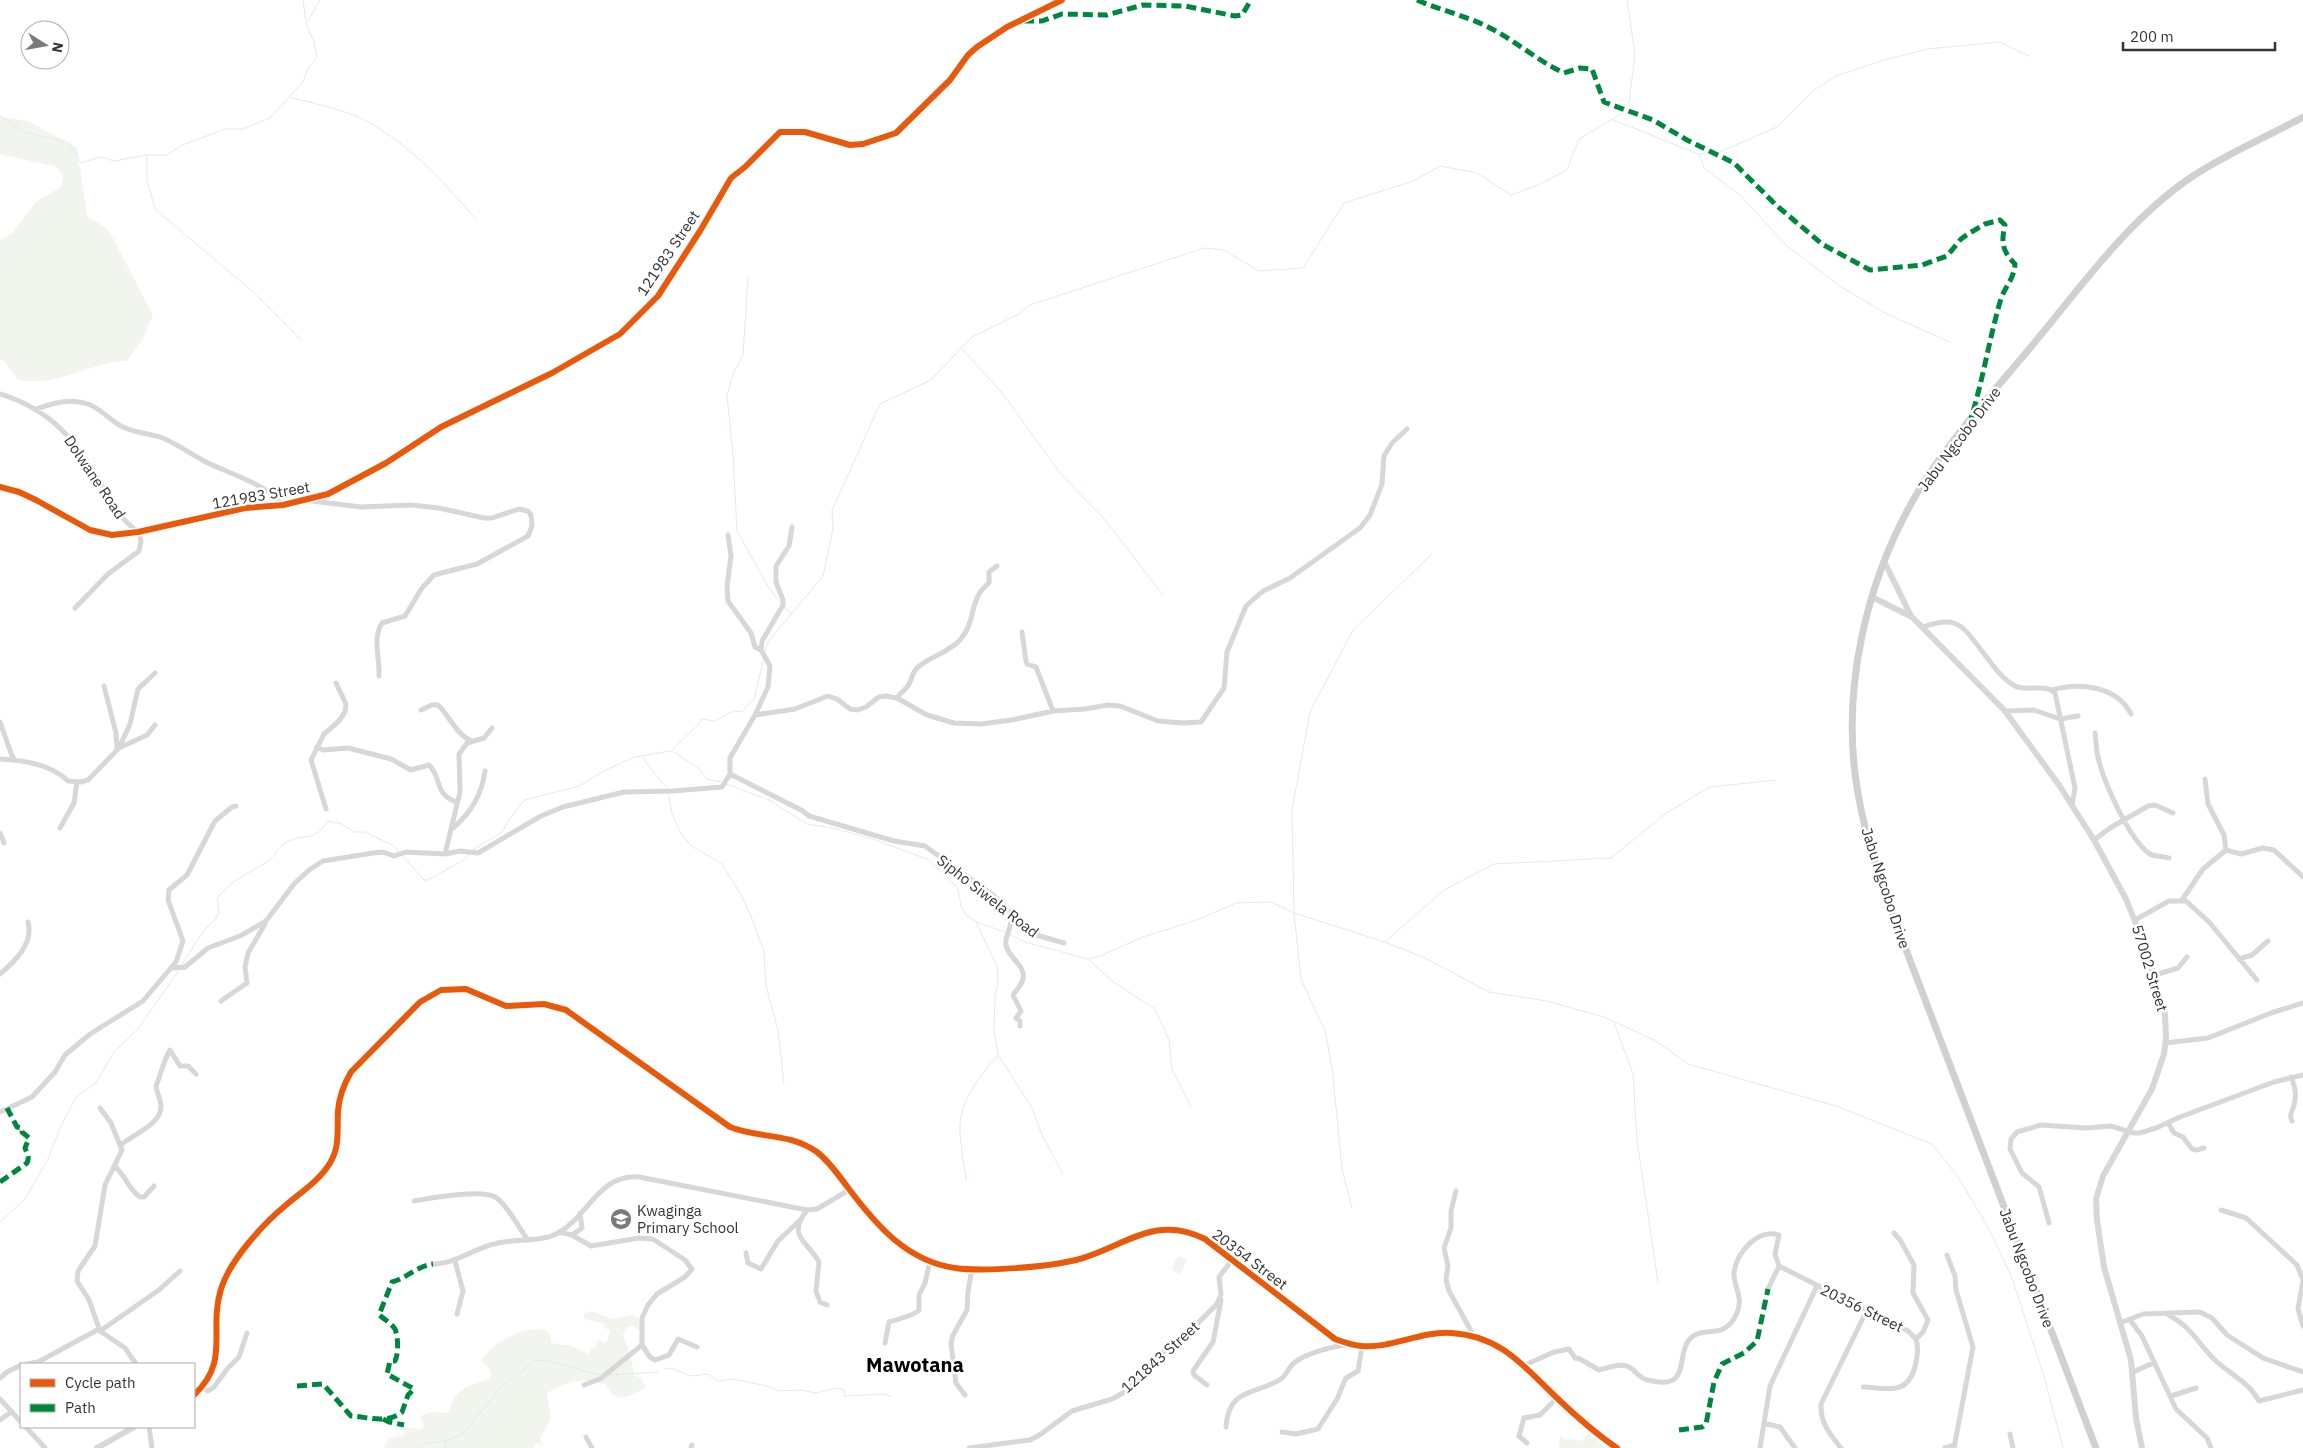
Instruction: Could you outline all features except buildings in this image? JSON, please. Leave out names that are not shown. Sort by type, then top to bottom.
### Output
[{"type":"main road","name":"Jabu Ngcobo Drive","points":[[2096,1448],[1892,913],[1868,842],[1856,778],[1854,705],[1860,648],[1872,597],[1884,561],[1906,514],[1946,451],[2068,302],[2150,210],[2189,178],[2303,118]]},
{"type":"street","name":"121983 Street","points":[[0,488],[36,500],[97,533],[112,534],[138,532],[245,508],[283,506],[309,500],[338,489],[386,463],[442,427],[552,373],[620,334],[658,296],[700,231],[731,178],[745,167],[780,132],[805,132],[850,145],[864,144],[890,136],[900,129],[950,80],[977,46],[1007,27],[1062,0]]},
{"type":"street","name":"Dolwane Road","points":[[0,394],[36,409],[52,420],[73,440],[119,515],[138,532]]},
{"type":"street","points":[[36,409],[60,402],[88,404],[133,432],[162,438],[254,485],[276,497],[283,506]]},
{"type":"street","points":[[756,716],[795,709],[824,696],[837,699],[853,710],[866,707],[879,696],[897,698],[926,715],[954,723],[996,722],[1053,711],[1113,705],[1158,721],[1201,722],[1224,688],[1228,652],[1246,606],[1263,591],[1290,578],[1360,528],[1370,515],[1381,488],[1384,456],[1392,443],[1406,429]]},
{"type":"street","points":[[309,500],[361,507],[411,505],[444,509],[484,518],[492,518],[519,509],[525,510],[531,515],[532,526],[528,536],[477,564],[434,575],[422,588],[405,616],[382,623],[376,638],[380,660],[379,676]]},
{"type":"street","points":[[764,655],[762,640],[783,604],[776,582],[776,566],[789,546],[792,527]]},
{"type":"street","points":[[75,608],[108,574],[140,551],[141,541],[138,532]]},
{"type":"street","points":[[221,1001],[247,983],[245,967],[248,953],[266,921],[294,884],[318,864],[373,852],[382,852],[394,856],[406,852],[444,854],[467,851],[474,853],[563,807],[624,792],[707,790],[725,784],[730,774],[730,758],[756,716],[768,687],[770,666],[764,655],[755,647],[751,633],[728,601],[726,586],[731,556],[728,535]]},
{"type":"street","points":[[1884,561],[1912,617]]},
{"type":"street","points":[[897,698],[907,688],[916,668],[942,654],[954,645],[965,632],[971,621],[976,597],[989,583],[989,572],[997,566]]},
{"type":"street","name":"57002 Street","points":[[1872,597],[1912,617],[2005,711],[2072,804],[2115,877],[2135,920],[2155,976],[2165,1014],[2165,1043],[2152,1089],[2100,1180],[2096,1199],[2104,1267],[2133,1372],[2136,1418],[2142,1448]]},
{"type":"street","points":[[1923,627],[1943,623],[1957,625],[1968,634],[1995,670],[2011,683],[2023,689],[2052,690],[2071,685],[2087,686],[2122,700],[2131,714]]},
{"type":"street","points":[[1022,632],[1027,664],[1036,667],[1053,711]]},
{"type":"street","points":[[0,759],[15,760],[46,767],[62,774],[68,781],[88,780],[118,749],[130,724],[138,689],[155,673]]},
{"type":"street","points":[[326,809],[312,764],[316,747],[324,734],[339,721],[345,712],[346,704],[336,683]]},
{"type":"street","points":[[104,686],[116,732],[118,749]]},
{"type":"street","points":[[2052,690],[2056,696],[2075,788],[2072,804]]},
{"type":"street","points":[[421,710],[432,705],[438,705],[453,725],[467,739],[472,741]]},
{"type":"street","points":[[2005,711],[2034,710],[2060,719],[2078,716]]},
{"type":"street","points":[[0,722],[15,760]]},
{"type":"street","points":[[118,749],[147,735],[155,726]]},
{"type":"street","points":[[444,854],[452,829],[460,783],[459,754],[467,743],[484,738],[492,728]]},
{"type":"street","points":[[2095,733],[2097,752],[2104,775],[2136,840],[2149,852],[2169,858]]},
{"type":"street","points":[[316,747],[322,750],[348,748],[391,759],[411,770],[429,765],[440,789],[451,800],[457,802]]},
{"type":"street","points":[[452,829],[465,817],[476,800],[483,785],[485,771]]},
{"type":"street","name":"Sipho Siwela Road","points":[[730,774],[803,811],[809,816],[894,841],[925,846],[983,887],[1038,938],[1064,943]]},
{"type":"street","points":[[2205,779],[2208,804],[2224,835],[2226,850]]},
{"type":"street","points":[[60,828],[74,803],[77,782]]},
{"type":"street","points":[[2094,840],[2125,819],[2152,805],[2173,813]]},
{"type":"street","points":[[0,1112],[32,1097],[50,1078],[65,1055],[90,1034],[143,1001],[174,968],[180,955],[183,941],[168,900],[169,890],[188,875],[215,821],[236,806]]},
{"type":"street","points":[[0,833],[4,843]]},
{"type":"street","points":[[2226,850],[2241,854],[2263,848],[2274,850],[2303,877]]},
{"type":"street","points":[[2182,900],[2203,870],[2226,850]]},
{"type":"street","points":[[2135,920],[2169,902],[2182,900],[2191,904],[2209,922],[2257,980]]},
{"type":"street","points":[[1010,912],[1012,921],[1005,944],[1010,956],[1021,967],[1023,973],[1023,979],[1013,995],[1021,1011],[1016,1018],[1020,1021],[1020,1026]]},
{"type":"street","points":[[174,968],[185,967],[208,948],[240,936],[266,921]]},
{"type":"street","points":[[0,974],[20,954],[29,931],[28,922]]},
{"type":"street","points":[[2239,959],[2252,954],[2268,942]]},
{"type":"street","points":[[2155,976],[2178,968],[2187,957]]},
{"type":"street","name":"20354 Street","points":[[195,1394],[209,1379],[215,1364],[216,1311],[220,1291],[227,1274],[270,1220],[329,1165],[338,1142],[340,1098],[345,1083],[352,1072],[420,1002],[441,990],[458,988],[470,990],[494,1002],[511,1007],[544,1004],[566,1010],[730,1127],[743,1131],[784,1137],[811,1148],[827,1161],[887,1234],[906,1249],[930,1261],[951,1267],[972,1269],[1058,1263],[1075,1260],[1148,1232],[1166,1228],[1177,1229],[1205,1239],[1335,1339],[1348,1344],[1362,1346],[1389,1343],[1434,1333],[1449,1333],[1474,1336],[1503,1348],[1525,1365],[1557,1398],[1617,1448]]},
{"type":"street","points":[[2165,1043],[2208,1038],[2271,1013],[2303,1004]]},
{"type":"street","points":[[121,1145],[132,1135],[147,1128],[159,1113],[161,1105],[156,1086],[160,1079],[162,1065],[170,1050],[180,1066],[188,1066],[196,1074]]},
{"type":"street","points":[[2049,1222],[2039,1187],[2022,1173],[2010,1149],[2014,1135],[2023,1129],[2041,1125],[2086,1128],[2111,1126],[2140,1133],[2291,1077],[2303,1075]]},
{"type":"street","points":[[2291,1077],[2295,1088],[2294,1105],[2290,1115],[2292,1121]]},
{"type":"street","points":[[100,1108],[106,1114],[121,1145],[121,1154],[103,1192],[95,1246],[77,1276],[78,1286],[89,1300],[100,1330],[125,1348],[135,1363]]},
{"type":"street","points":[[2168,1123],[2174,1133],[2183,1137],[2192,1148],[2198,1150],[2204,1148]]},
{"type":"street","points":[[114,1166],[120,1171],[131,1190],[140,1197],[144,1197],[154,1186]]},
{"type":"street","points":[[559,1232],[580,1213],[603,1187],[631,1176],[728,1193],[808,1210],[817,1209],[849,1190]]},
{"type":"street","points":[[1456,1191],[1451,1211],[1450,1228],[1444,1248],[1448,1266],[1446,1280],[1453,1298],[1474,1336]]},
{"type":"street","points":[[414,1201],[461,1194],[494,1196],[501,1202],[527,1239]]},
{"type":"street","points":[[746,1253],[748,1263],[761,1269],[778,1241],[808,1210]]},
{"type":"street","points":[[2221,1210],[2246,1218],[2298,1265],[2303,1280],[2298,1309],[2303,1326]]},
{"type":"street","points":[[572,1235],[582,1228],[580,1213]]},
{"type":"street","points":[[801,1219],[798,1228],[800,1237],[819,1262],[817,1295],[820,1302],[827,1306]]},
{"type":"street","points":[[433,1264],[455,1260],[492,1244],[559,1232],[572,1235],[591,1246],[639,1238],[653,1239],[666,1245],[691,1266],[691,1271],[685,1277],[657,1294],[648,1305],[642,1318],[642,1345],[650,1357],[655,1360],[672,1353],[678,1339],[697,1347]]},
{"type":"street","points":[[1894,1233],[1900,1240],[1914,1266],[1913,1293],[1928,1320],[1923,1332],[1916,1339]]},
{"type":"street","points":[[1525,1365],[1554,1352],[1569,1349],[1575,1358],[1599,1370],[1614,1365],[1626,1366],[1645,1379],[1667,1382],[1681,1372],[1685,1347],[1690,1339],[1696,1334],[1719,1332],[1738,1312],[1740,1297],[1734,1273],[1742,1251],[1757,1238],[1771,1234],[1779,1235],[1775,1254],[1779,1266],[1768,1289]]},
{"type":"street","points":[[1945,1448],[1954,1447],[1973,1347],[1956,1290],[1955,1276],[1947,1255]]},
{"type":"street","points":[[455,1260],[463,1291],[457,1314]]},
{"type":"street","points":[[1207,1385],[1194,1375],[1193,1371],[1213,1342],[1221,1304],[1219,1277],[1232,1260]]},
{"type":"street","points":[[886,1343],[888,1322],[899,1317],[913,1315],[919,1310],[920,1295],[930,1261]]},
{"type":"street","name":"20356 Street","points":[[1779,1266],[1908,1331],[1916,1339],[1917,1356],[1912,1377],[1907,1384],[1899,1388],[1863,1387]]},
{"type":"street","points":[[965,1395],[956,1383],[951,1344],[953,1335],[967,1310],[972,1269]]},
{"type":"street","points":[[33,1363],[100,1330],[144,1301],[180,1271]]},
{"type":"street","points":[[1760,1448],[1770,1386],[1817,1286]]},
{"type":"street","name":"121843 Street","points":[[969,1448],[1030,1440],[1046,1431],[1072,1411],[1116,1397],[1157,1357],[1192,1330],[1217,1304],[1220,1297]]},
{"type":"street","points":[[1841,1448],[1825,1428],[1821,1404],[1867,1310]]},
{"type":"street","points":[[2120,1323],[2143,1314],[2195,1311],[2205,1314],[2226,1335],[2256,1354],[2280,1365],[2303,1372]]},
{"type":"street","points":[[2164,1313],[2189,1328],[2218,1363],[2250,1387],[2259,1401],[2303,1390]]},
{"type":"street","points":[[2130,1320],[2142,1336],[2153,1363],[2172,1396],[2176,1410],[2207,1438],[2211,1448]]},
{"type":"street","points":[[201,1388],[208,1391],[214,1387],[239,1357],[247,1333]]},
{"type":"street","points":[[1226,1427],[1231,1406],[1245,1393],[1281,1378],[1297,1361],[1326,1349],[1348,1344]]},
{"type":"street","points":[[584,1385],[597,1380],[615,1368],[642,1345]]},
{"type":"street","points":[[1282,1432],[1296,1434],[1318,1429],[1337,1399],[1346,1378],[1358,1371],[1362,1346]]},
{"type":"street","points":[[2133,1372],[2153,1363]]},
{"type":"street","points":[[0,1378],[20,1366]]},
{"type":"street","points":[[2172,1396],[2196,1388]]},
{"type":"street","points":[[1527,1443],[1519,1436],[1524,1418],[1540,1415],[1557,1398]]},
{"type":"street","points":[[0,1399],[20,1421]]},
{"type":"street","points":[[0,1420],[12,1412]]},
{"type":"street","points":[[1764,1423],[1780,1427],[1795,1448]]},
{"type":"street","points":[[27,1428],[44,1448]]},
{"type":"street","points":[[97,1448],[106,1446],[133,1428]]},
{"type":"street","points":[[149,1428],[152,1448]]},
{"type":"street","points":[[2010,1434],[2013,1448]]},
{"type":"street","points":[[586,1437],[592,1448]]},
{"type":"shaded area","points":[[0,117],[28,121],[77,148],[87,216],[108,229],[153,315],[142,340],[127,361],[113,362],[44,381],[31,381],[17,379],[4,361],[0,360],[0,241],[11,234],[36,202],[61,187],[63,176],[57,167],[0,154]]},
{"type":"shaded area","points":[[1178,1256],[1187,1260],[1180,1275],[1171,1270]]},
{"type":"shaded area","points":[[591,1311],[612,1319],[633,1315],[639,1319],[641,1332],[633,1326],[626,1327],[623,1335],[631,1357],[634,1375],[642,1379],[646,1387],[629,1396],[619,1397],[614,1395],[606,1385],[590,1381],[576,1381],[562,1385],[547,1393],[551,1419],[540,1438],[543,1448],[538,1443],[534,1445],[534,1448],[384,1448],[388,1439],[404,1435],[405,1428],[422,1429],[424,1425],[420,1416],[432,1412],[448,1413],[454,1397],[464,1388],[489,1379],[491,1374],[489,1368],[482,1362],[484,1357],[499,1343],[512,1335],[526,1330],[544,1329],[550,1334],[552,1343],[571,1346],[588,1354],[592,1348],[595,1348],[598,1340],[605,1343],[610,1330],[604,1328],[605,1324],[584,1319],[584,1314]]},
{"type":"shaded area","points":[[1588,1433],[1607,1448],[1559,1448],[1560,1435],[1563,1438],[1582,1441]]},
{"type":"waterway","points":[[303,0],[306,22]]},
{"type":"waterway","points":[[0,116],[27,133],[70,144],[81,163],[101,157],[114,161],[147,155],[167,155],[180,146],[225,129],[243,129],[270,118],[303,82],[308,68],[317,58],[314,42],[306,24],[320,0]]},
{"type":"waterway","points":[[1624,107],[1629,103],[1635,54],[1627,0]]},
{"type":"waterway","points":[[1614,120],[1698,154],[1715,154],[1777,127],[1814,90],[1836,76],[1881,61],[1927,49],[2000,42],[2029,56]]},
{"type":"waterway","points":[[292,98],[358,117],[392,137],[422,162],[476,219]]},
{"type":"waterway","points":[[765,654],[767,643],[823,576],[833,529],[832,510],[880,404],[931,380],[972,337],[1019,314],[1030,305],[1204,248],[1224,250],[1259,271],[1303,268],[1344,203],[1413,181],[1440,166],[1477,173],[1511,195],[1536,186],[1567,170],[1579,139],[1623,113]]},
{"type":"waterway","points":[[1699,154],[1704,168],[1741,196],[1786,245],[1841,287],[1887,314],[1950,342]]},
{"type":"waterway","points":[[147,157],[147,180],[155,209],[251,290],[301,340]]},
{"type":"waterway","points":[[748,278],[743,355],[733,374],[727,396],[733,455],[737,531],[769,588],[781,603]]},
{"type":"waterway","points":[[961,348],[1003,394],[1060,473],[1105,520],[1163,595]]},
{"type":"waterway","points":[[1352,1208],[1342,1169],[1332,1067],[1325,1031],[1301,979],[1294,913],[1292,810],[1310,712],[1353,630],[1432,554]]},
{"type":"waterway","points":[[785,607],[791,614]]},
{"type":"waterway","points":[[471,851],[502,832],[508,821],[525,800],[579,786],[606,770],[634,757],[671,751],[702,719],[715,721],[733,711],[742,712],[754,699],[764,658]]},
{"type":"waterway","points":[[672,751],[699,769],[707,779],[722,782]]},
{"type":"waterway","points":[[641,755],[668,789]]},
{"type":"waterway","points":[[1386,941],[1444,890],[1494,864],[1611,858],[1666,813],[1710,787],[1776,780]]},
{"type":"waterway","points":[[726,784],[769,800],[807,824],[833,828],[876,840],[929,860],[958,888],[961,906],[966,915],[976,922],[1005,932]]},
{"type":"waterway","points":[[669,796],[672,814],[680,832],[690,845],[722,864],[751,916],[764,952],[766,986],[778,1030],[784,1083]]},
{"type":"waterway","points":[[182,964],[205,929],[215,920],[219,912],[217,899],[222,892],[228,886],[269,860],[285,843],[317,833],[328,821],[342,824],[354,832],[365,832],[394,846],[399,852]]},
{"type":"waterway","points":[[402,855],[424,880],[428,880],[462,861],[469,854]]},
{"type":"waterway","points":[[1009,934],[1025,942],[1088,959],[1100,956],[1143,937],[1197,920],[1236,903],[1271,902],[1294,913],[1385,942],[1425,958],[1489,992],[1547,1001],[1604,1017],[1656,1041],[1688,1064],[1836,1106],[1932,1144],[1958,1177],[1988,1227],[2012,1278],[2044,1376],[2063,1448]]},
{"type":"waterway","points":[[976,922],[997,966],[998,981],[995,997],[994,1030],[998,1055],[1031,1106],[1042,1135],[1063,1174]]},
{"type":"waterway","points":[[1088,959],[1112,981],[1155,1009],[1169,1040],[1172,1069],[1191,1107]]},
{"type":"waterway","points":[[0,1222],[25,1199],[48,1159],[60,1128],[76,1097],[96,1083],[114,1052],[138,1029],[179,970]]},
{"type":"waterway","points":[[1614,1023],[1633,1074],[1637,1140],[1658,1282]]},
{"type":"waterway","points":[[966,1180],[960,1133],[962,1111],[971,1091],[998,1055]]},
{"type":"waterway","points":[[418,1448],[427,1443],[446,1441],[463,1434],[503,1385],[536,1360],[549,1361],[599,1375]]},
{"type":"waterway","points":[[664,1369],[670,1368],[691,1376],[708,1374],[718,1381],[733,1379],[767,1386],[779,1391],[802,1390],[815,1393],[837,1388],[844,1390],[845,1396],[884,1394],[892,1397]]},
{"type":"waterway","points":[[609,1375],[658,1372]]},
{"type":"waterway","points":[[445,1448],[446,1441]]},
{"type":"marked path","points":[[1024,21],[1042,21],[1062,14],[1107,15],[1143,5],[1185,6],[1235,16],[1242,15],[1251,0]]},
{"type":"marked path","points":[[1417,0],[1483,24],[1564,73],[1580,68],[1592,69],[1604,102],[1653,120],[1687,140],[1734,163],[1776,205],[1822,244],[1870,270],[1922,265],[1947,256],[1961,239],[1968,234],[1985,224],[2000,220],[2005,225],[2003,236],[2005,250],[2015,264],[2011,279],[2000,302],[1971,418]]},
{"type":"marked path","points":[[0,1182],[27,1163],[28,1159],[25,1148],[29,1138],[22,1132],[22,1128],[17,1127],[7,1108]]},
{"type":"marked path","points":[[297,1386],[323,1384],[351,1416],[384,1419],[396,1416],[402,1412],[408,1395],[414,1389],[387,1374],[390,1361],[395,1361],[396,1358],[398,1349],[397,1336],[394,1327],[379,1315],[392,1282],[422,1267],[433,1264]]},
{"type":"marked path","points":[[1679,1430],[1702,1427],[1706,1424],[1714,1382],[1722,1364],[1744,1353],[1757,1341],[1768,1289]]},
{"type":"marked path","points":[[383,1419],[404,1425]]},
{"type":"cycle path","points":[[0,487],[19,492],[36,500],[90,530],[112,535],[138,532],[245,508],[283,505],[328,494],[386,463],[441,427],[552,373],[620,334],[658,296],[700,231],[731,178],[745,167],[780,132],[805,132],[850,145],[863,144],[896,133],[950,80],[968,55],[977,47],[1007,27],[1062,0]]},
{"type":"cycle path","points":[[195,1394],[212,1370],[217,1345],[218,1304],[225,1278],[239,1255],[258,1232],[315,1181],[330,1163],[337,1145],[339,1101],[351,1072],[420,1002],[441,990],[466,989],[506,1006],[544,1004],[566,1010],[730,1127],[741,1131],[785,1138],[817,1152],[882,1228],[894,1240],[922,1258],[955,1268],[999,1269],[1033,1267],[1064,1263],[1093,1255],[1139,1235],[1154,1231],[1187,1232],[1205,1239],[1335,1339],[1354,1345],[1372,1346],[1439,1333],[1451,1333],[1469,1335],[1498,1347],[1523,1365],[1565,1406],[1617,1448]]},
{"type":"place","name":"Kwaginga Primary School","points":[[621,1219]]},
{"type":"district","name":"Mawotana","points":[[915,1364]]}]
